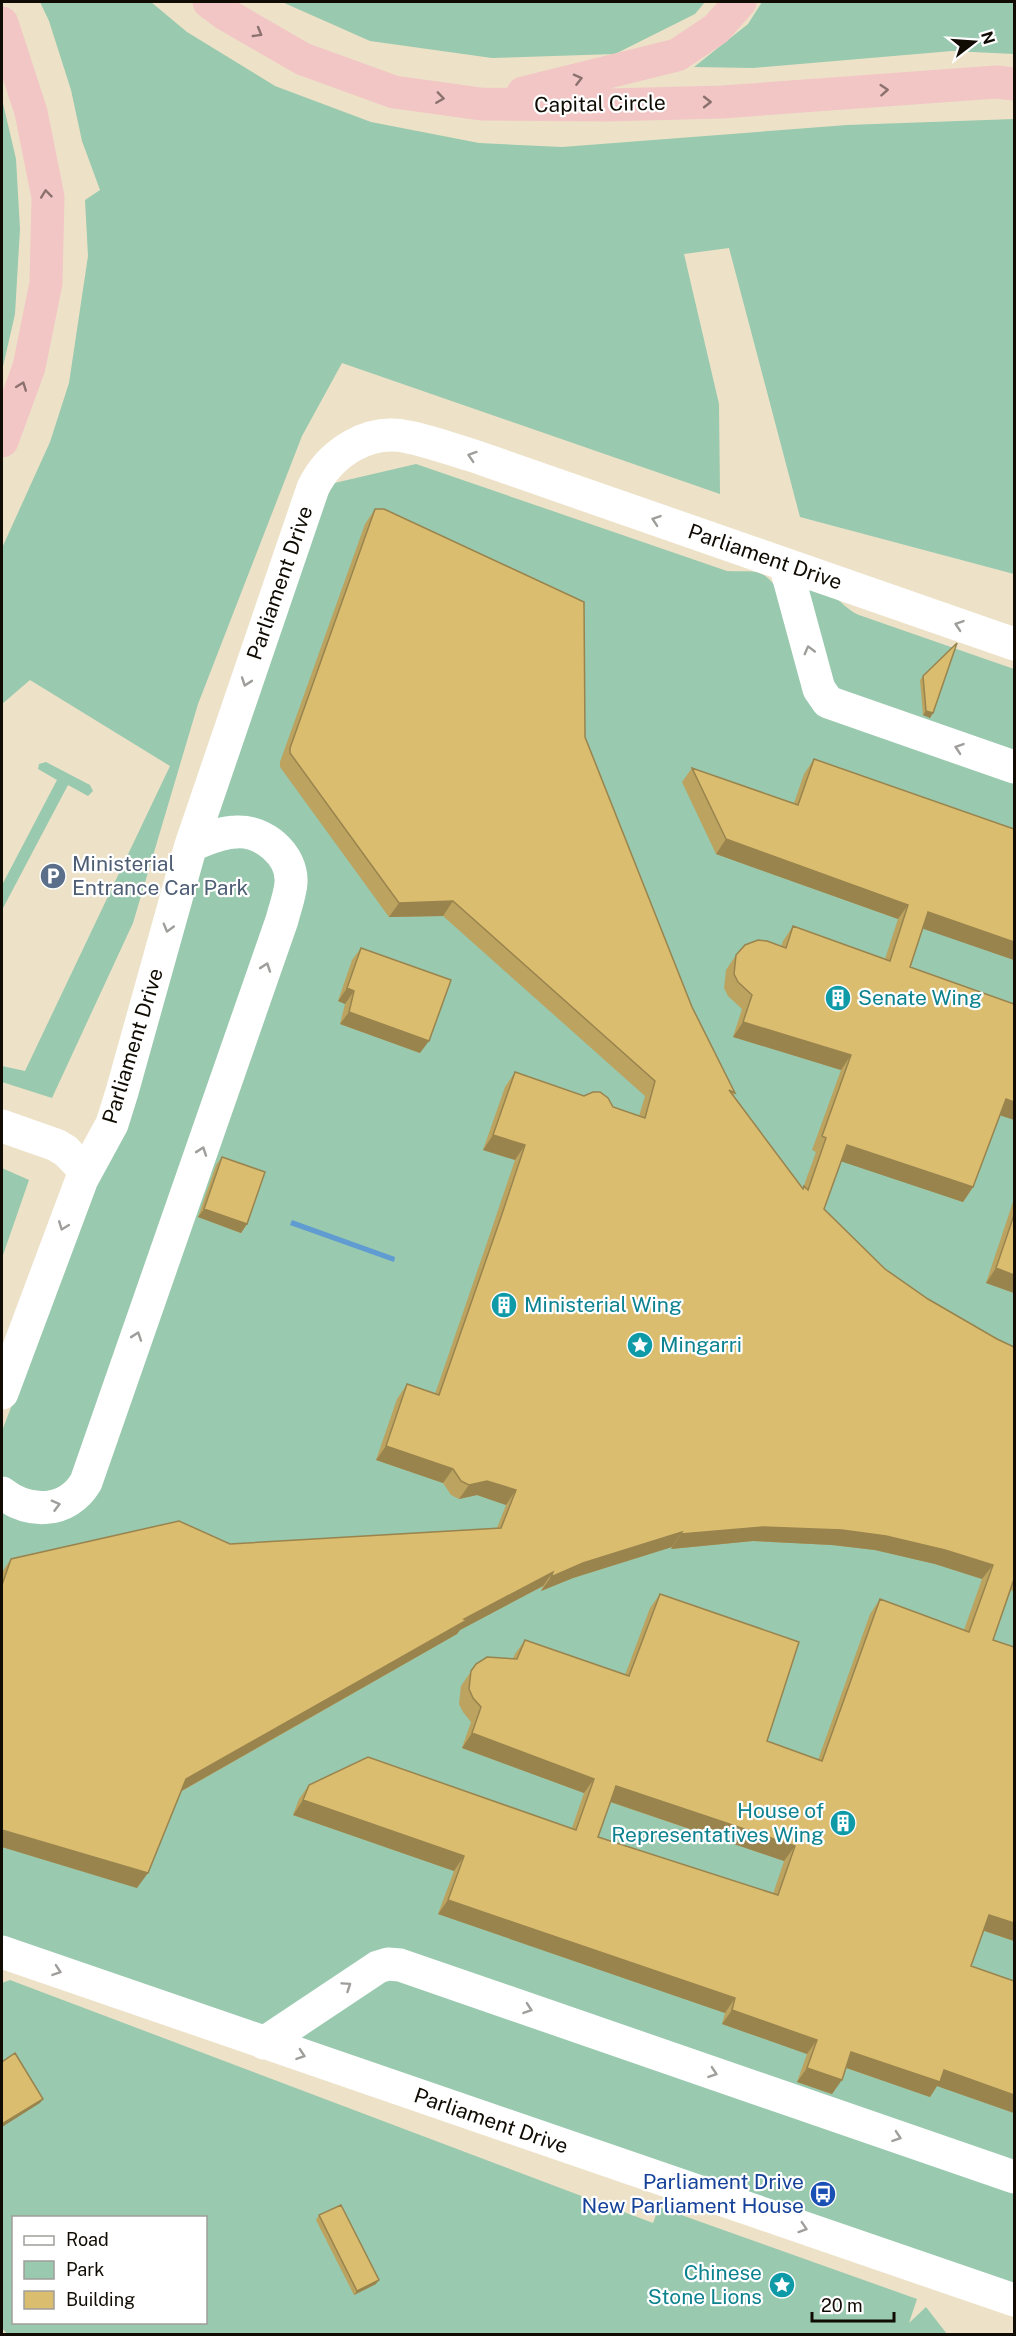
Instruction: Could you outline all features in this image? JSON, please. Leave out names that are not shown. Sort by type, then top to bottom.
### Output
[{"type":"highway","name":"Capital Circle","points":[[208,2],[303,59],[394,92],[481,104],[608,105],[722,102],[996,82],[1014,84]]},
{"type":"highway","points":[[481,104],[677,55],[716,29],[740,2]]},
{"type":"highway","points":[[2,23],[31,112],[48,197],[46,283],[29,367],[2,441]]},
{"type":"street","name":"Parliament Drive","points":[[2,1393],[85,1171],[112,1124],[191,845],[313,488],[318,477],[333,459],[356,443],[387,436],[407,436],[471,455],[1014,644]]},
{"type":"street","points":[[785,564],[819,689],[828,702],[1014,767]]},
{"type":"street","points":[[2,1493],[19,1504],[47,1508],[73,1499],[86,1482],[282,920],[291,877],[286,861],[274,846],[261,836],[235,832],[191,845]]},
{"type":"street","points":[[2,1126],[56,1145],[66,1151],[85,1171]]},
{"type":"street","name":"Parliament Drive","points":[[2,1952],[1014,2300]]},
{"type":"street","points":[[264,2043],[378,1967],[388,1964],[400,1965],[1014,2177]]},
{"type":"green space","points":[[40,2],[151,2],[187,32],[275,86],[371,122],[479,143],[562,147],[847,125],[1014,119],[1014,574],[800,517],[729,248],[684,254],[719,404],[720,494],[342,363],[302,436],[198,704],[133,923],[52,1098],[2,1082],[2,1066],[25,1071],[170,766],[30,680],[2,704],[2,548],[50,442],[69,383],[88,256],[85,200],[100,190],[82,141],[71,90],[49,21]]},
{"type":"green space","points":[[282,2],[705,2],[695,14],[615,54],[492,58],[370,41]]},
{"type":"green space","points":[[762,2],[1014,2],[1014,54],[952,51],[753,68],[694,67],[748,24]]},
{"type":"green space","points":[[2,99],[16,159],[20,229],[15,314],[2,371]]},
{"type":"green space","points":[[416,464],[727,571],[759,573],[776,587],[805,588],[825,593],[859,615],[1014,669],[1014,2298],[2,1952],[2,1431],[78,1232],[313,488]]},
{"type":"green space","points":[[46,762],[90,785],[93,791],[88,796],[68,785],[2,910],[2,885],[57,780],[38,769],[39,764]]},
{"type":"green space","points":[[2,1168],[29,1180],[2,1258]]},
{"type":"green space","points":[[10,1980],[653,2223],[659,2207],[917,2299],[909,2323],[926,2307],[947,2334],[7,2334],[2,2328],[2,1983]]},
{"type":"water","points":[[292,1220],[395,1257],[394,1262],[290,1225]]},
{"type":"building","points":[[375,509],[384,509],[584,602],[585,737],[692,1007],[735,1093],[729,1090],[803,1189],[804,1186],[808,1190],[826,1138],[822,1136],[851,1055],[743,1022],[752,995],[738,982],[734,974],[736,955],[745,945],[758,940],[786,948],[793,926],[890,961],[908,905],[726,839],[692,768],[798,805],[814,759],[1014,829],[1014,942],[928,912],[910,967],[1014,1004],[1014,1102],[1006,1099],[973,1187],[847,1145],[824,1209],[885,1269],[928,1299],[1014,1347],[1014,1579],[993,1640],[1014,1647],[1014,1923],[989,1915],[971,1966],[1014,1981],[1014,2095],[944,2070],[940,2082],[851,2052],[842,2080],[807,2068],[817,2040],[732,2010],[735,1998],[448,1900],[464,1856],[303,1800],[309,1785],[368,1757],[576,1830],[594,1779],[472,1733],[481,1707],[469,1689],[471,1671],[476,1664],[487,1657],[517,1659],[525,1640],[629,1676],[660,1594],[799,1642],[767,1741],[822,1761],[880,1599],[969,1632],[993,1565],[945,1550],[886,1536],[842,1530],[763,1527],[681,1534],[682,1532],[583,1563],[551,1577],[553,1572],[464,1619],[467,1620],[186,1779],[148,1873],[2,1830],[2,1585],[11,1559],[179,1521],[230,1544],[501,1528],[516,1490],[487,1481],[469,1485],[461,1481],[453,1469],[386,1446],[407,1384],[439,1395],[501,1217],[525,1145],[493,1135],[515,1072],[584,1096],[600,1092],[608,1098],[613,1107],[645,1118],[655,1081],[453,901],[399,903],[290,753]],"holes":[[[616,1786],[795,1846],[778,1895],[598,1837]]]},
{"type":"building","points":[[957,643],[933,713],[926,711],[923,676]]},
{"type":"building","points":[[361,948],[451,980],[429,1041],[349,1012],[354,991],[347,988]]},
{"type":"building","points":[[222,1157],[265,1172],[247,1224],[204,1209]]},
{"type":"building","points":[[1014,1215],[1014,1275],[996,1268]]},
{"type":"building","points":[[15,2053],[43,2099],[2,2124],[2,2062]]},
{"type":"building","points":[[341,2205],[379,2280],[357,2291],[319,2215]]},
{"type":"place","name":"Ministerial Entrance Car Park","points":[[53,876]]},
{"type":"place","name":"Senate Wing","points":[[838,998]]},
{"type":"place","name":"Ministerial Wing","points":[[504,1305]]},
{"type":"place","name":"Mingarri","points":[[640,1345]]},
{"type":"place","name":"House of Representatives Wing","points":[[843,1823]]},
{"type":"place","name":"Parliament Drive New Parliament House","points":[[823,2194]]},
{"type":"place","name":"Chinese Stone Lions","points":[[782,2285]]}]
